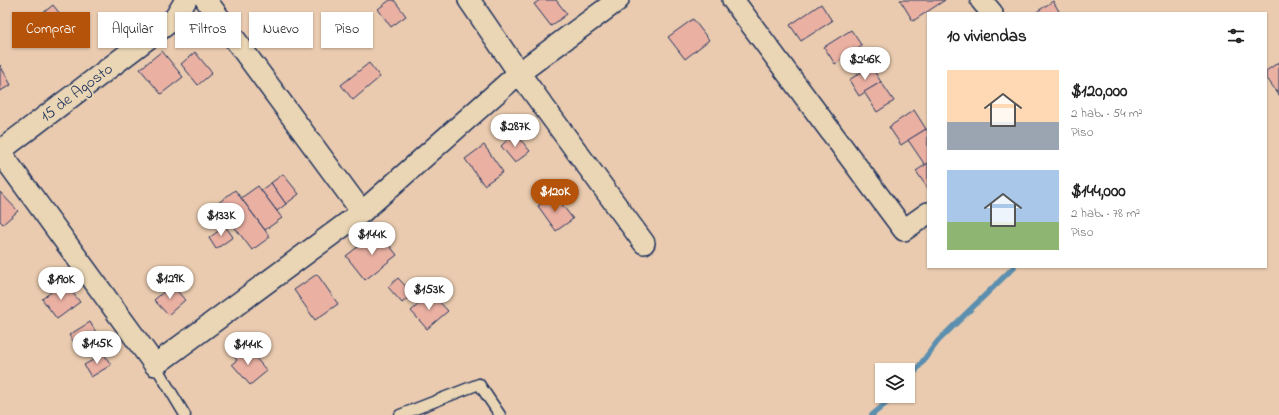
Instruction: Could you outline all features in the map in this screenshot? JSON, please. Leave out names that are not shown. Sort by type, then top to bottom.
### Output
[{"type":"street","name":"15 de Agosto","points":[[0,152],[175,18],[186,0]]},
{"type":"street","points":[[206,0],[362,212]]},
{"type":"street","points":[[468,0],[519,73],[644,243]]},
{"type":"street","points":[[0,152],[155,365],[362,212],[519,73],[618,0]]},
{"type":"street","points":[[733,0],[904,230],[927,214]]},
{"type":"street","points":[[982,0],[991,12]]},
{"type":"lane","points":[[155,365],[184,415]]},
{"type":"lane","points":[[400,415],[479,384],[500,415]]},
{"type":"building","points":[[390,0],[394,0],[406,16],[391,27],[378,9]]},
{"type":"building","points":[[540,0],[556,0],[567,14],[551,26],[534,4]]},
{"type":"building","points":[[900,0],[945,0],[913,21]]},
{"type":"building","points":[[1053,1],[1059,12],[1036,12]]},
{"type":"building","points":[[821,4],[832,21],[801,41],[790,25]]},
{"type":"building","points":[[53,5],[59,12],[44,12]]},
{"type":"building","points":[[693,19],[709,40],[685,59],[668,37]]},
{"type":"building","points":[[851,30],[862,46],[835,64],[824,47]]},
{"type":"building","points":[[162,51],[183,77],[161,94],[140,69]]},
{"type":"building","points":[[195,52],[212,73],[198,85],[181,64]]},
{"type":"building","points":[[1279,62],[1279,95],[1267,78],[1267,70]]},
{"type":"building","points":[[369,63],[380,77],[353,100],[341,85]]},
{"type":"building","points":[[0,65],[11,85],[0,91]]},
{"type":"building","points":[[871,66],[881,82],[859,96],[849,80]]},
{"type":"building","points":[[881,82],[894,101],[877,112],[864,92]]},
{"type":"building","points":[[914,110],[926,129],[901,145],[889,127]]},
{"type":"building","points":[[926,129],[927,164],[925,165],[908,140]]},
{"type":"building","points":[[515,133],[530,151],[515,163],[501,146]]},
{"type":"building","points":[[484,145],[503,172],[484,185],[465,159]]},
{"type":"building","points":[[927,164],[927,188],[916,171]]},
{"type":"building","points":[[283,174],[299,194],[286,204],[271,183]]},
{"type":"building","points":[[271,183],[286,204],[277,211],[261,190]]},
{"type":"building","points":[[258,186],[282,218],[265,230],[241,198]]},
{"type":"building","points":[[235,190],[270,237],[252,250],[217,204]]},
{"type":"building","points":[[0,192],[18,211],[3,224],[0,221]]},
{"type":"building","points":[[554,194],[573,219],[556,231],[538,206]]},
{"type":"building","points":[[225,226],[233,237],[216,249],[209,238]]},
{"type":"building","points":[[378,231],[397,255],[365,280],[346,256]]},
{"type":"building","points":[[317,274],[338,304],[315,320],[294,290]]},
{"type":"building","points":[[398,278],[413,294],[402,303],[388,287]]},
{"type":"building","points":[[64,282],[80,302],[57,319],[42,299]]},
{"type":"building","points":[[172,285],[185,300],[168,315],[154,300]]},
{"type":"building","points":[[431,293],[448,311],[427,329],[411,311]]},
{"type":"building","points":[[90,322],[100,339],[80,351],[69,335]]},
{"type":"building","points":[[240,348],[245,354],[249,350],[267,371],[250,385],[232,364],[237,360],[232,355]]},
{"type":"building","points":[[104,354],[111,365],[91,377],[84,365]]},
{"type":"waterway","points":[[915,372],[938,341],[1013,268]]},
{"type":"waterway","points":[[872,415],[887,403]]}]
